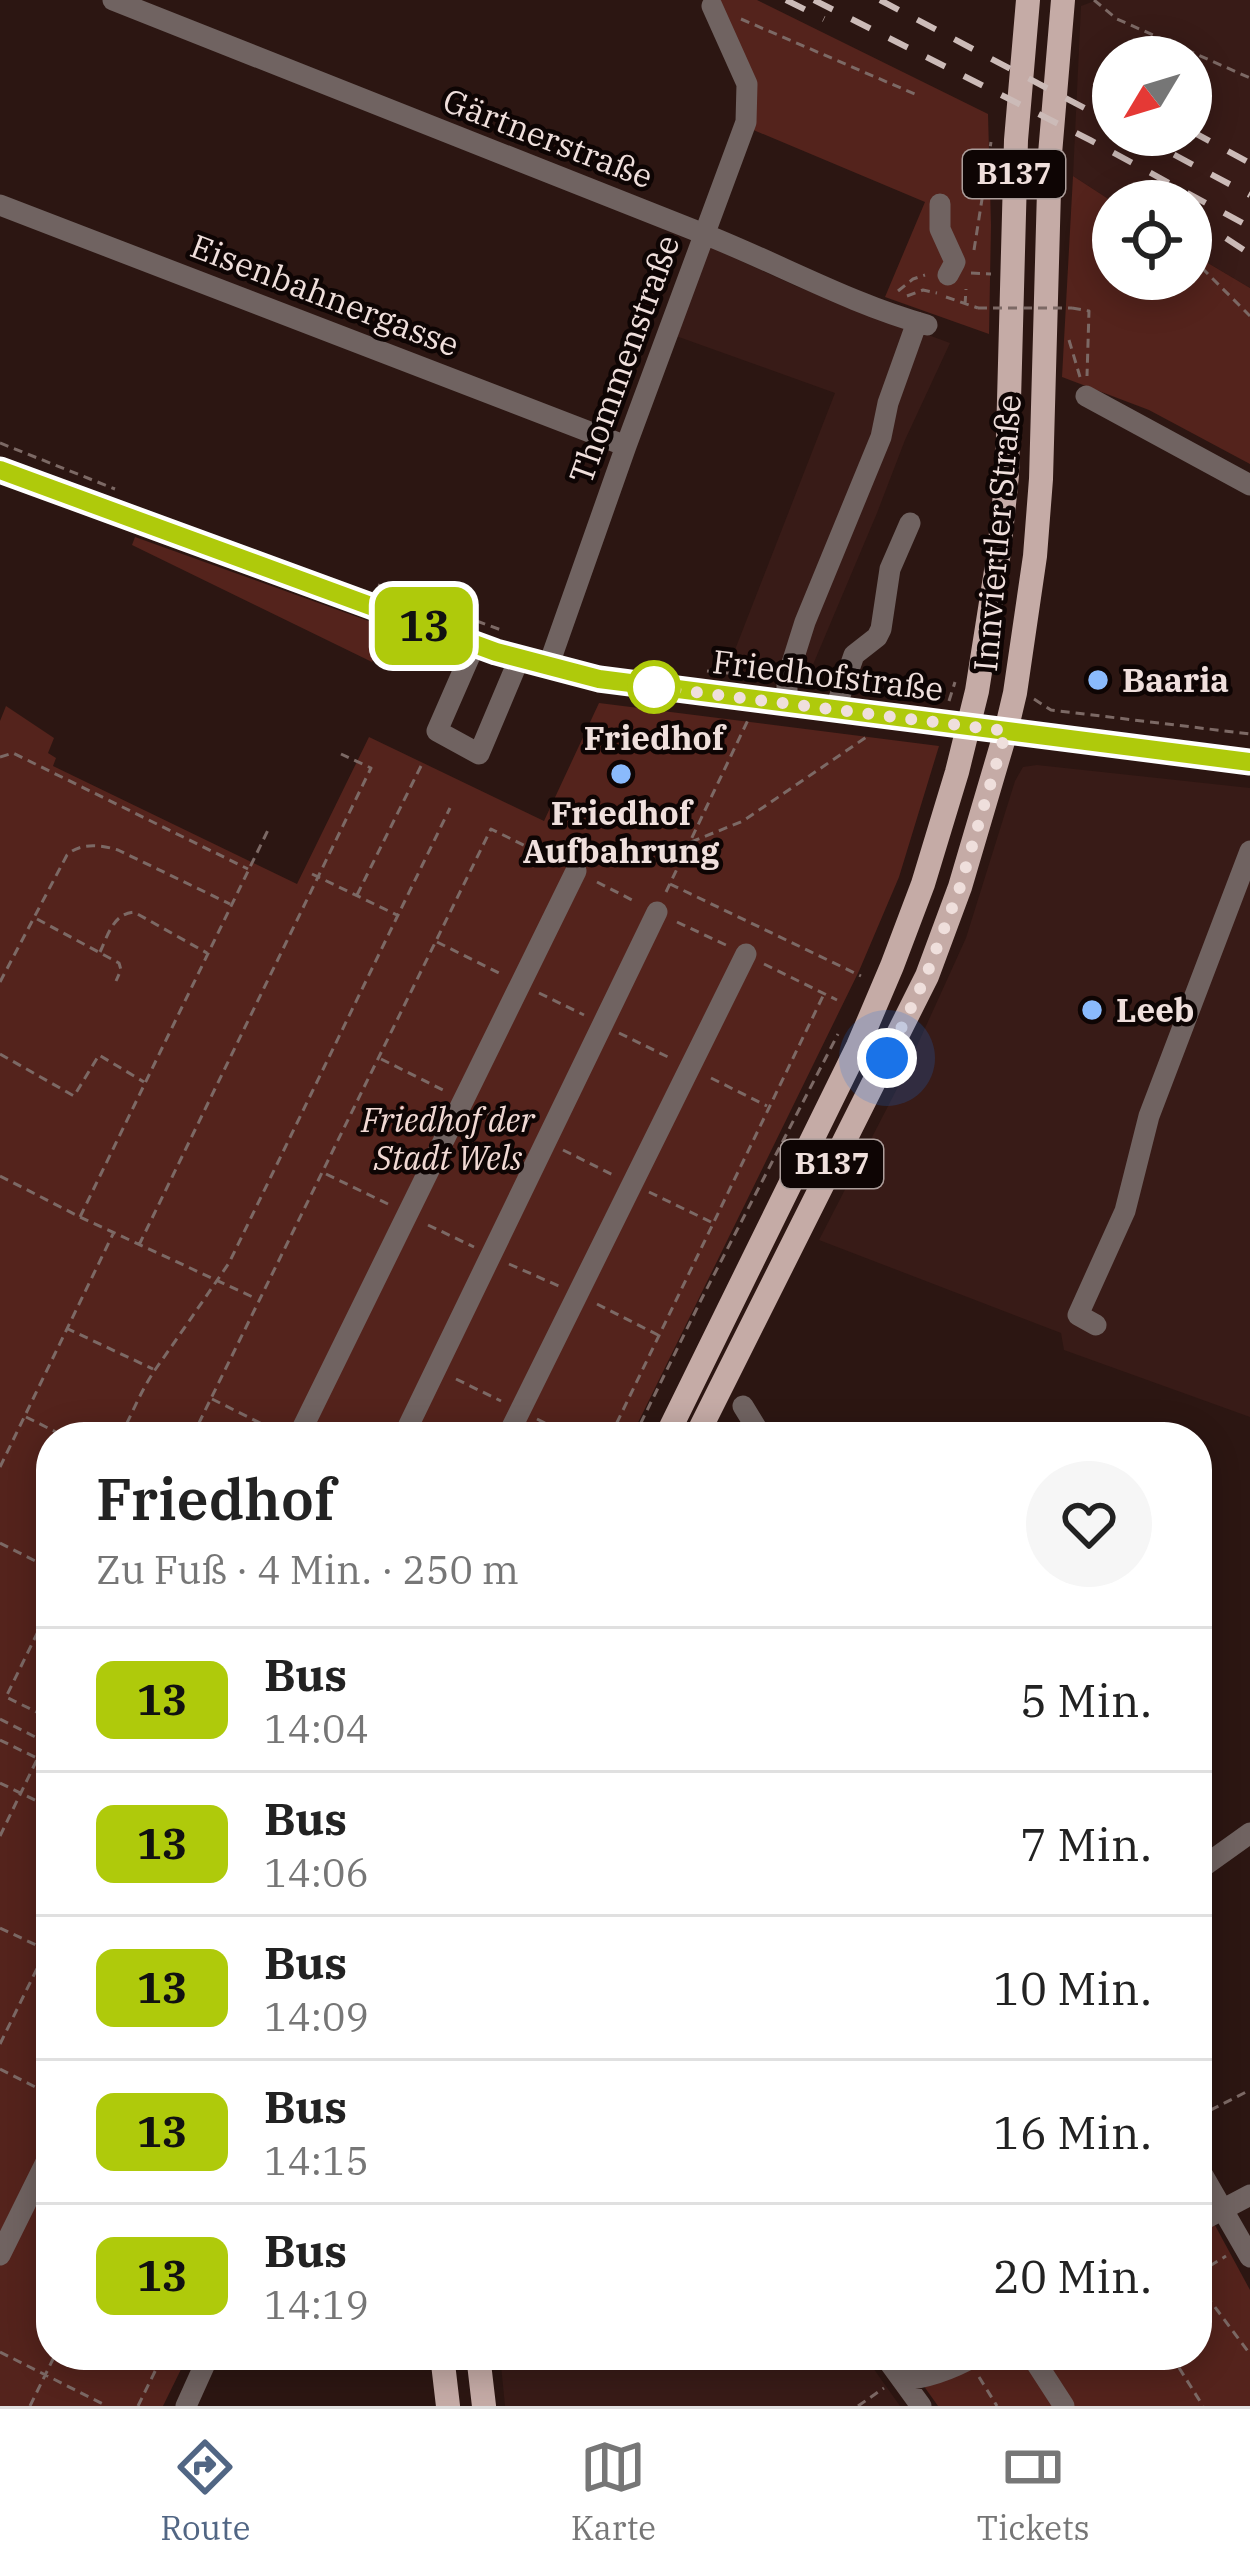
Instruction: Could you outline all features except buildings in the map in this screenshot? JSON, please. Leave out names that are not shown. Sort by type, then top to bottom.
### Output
[{"type":"main road","name":"Innviertler Straße","points":[[673,1422],[858,1046],[923,884],[957,772],[956,724],[999,552],[1006,476],[1016,140],[1028,0]]},
{"type":"main road","name":"Innviertler Straße","points":[[703,1422],[926,976],[960,887],[1006,731],[1035,556],[1050,154],[1063,0]]},
{"type":"main road","points":[[444,2370],[448,2406]]},
{"type":"main road","points":[[480,2370],[484,2406]]},
{"type":"street","name":"Gärtnerstraße","points":[[113,0],[148,6],[519,164],[705,234],[885,314],[922,324],[888,403],[881,437],[805,622],[787,679]]},
{"type":"street","name":"Thommenstraße","points":[[548,667],[746,122],[747,84],[712,6]]},
{"type":"street","points":[[940,204],[940,229],[957,274]]},
{"type":"street","name":"Eisenbahnergasse","points":[[0,205],[626,446]]},
{"type":"street","points":[[1086,396],[1250,484]]},
{"type":"street","name":"Friedhofstraße","points":[[0,470],[475,644],[518,647],[548,667],[599,679],[1250,762]]},
{"type":"street","points":[[835,710],[854,655],[877,638],[881,629],[890,569],[910,523]]},
{"type":"street","points":[[475,644],[437,731],[479,754],[518,647]]},
{"type":"street","points":[[787,679],[787,705]]},
{"type":"street","points":[[1096,1325],[1078,1315],[1125,1211],[1149,1116],[1250,851]]},
{"type":"street","points":[[305,1422],[576,871]]},
{"type":"street","points":[[410,1422],[662,902]]},
{"type":"street","points":[[514,1422],[746,955]]},
{"type":"street","points":[[743,1406],[753,1422]]},
{"type":"street","points":[[1212,1860],[1250,1833]]},
{"type":"street","points":[[0,2255],[36,2182]]},
{"type":"street","points":[[1212,2194],[1246,2251]]},
{"type":"street","points":[[1212,2214],[1250,2195]]},
{"type":"street","points":[[186,2406],[202,2370]]},
{"type":"street","points":[[895,2370],[920,2406]]},
{"type":"street","points":[[902,2380],[941,2370]]},
{"type":"street","points":[[1040,2370],[1064,2406]]},
{"type":"path","points":[[1094,0],[1117,19],[1250,77]]},
{"type":"path","points":[[712,6],[917,95]]},
{"type":"path","points":[[972,257],[989,144],[999,136]]},
{"type":"path","points":[[957,274],[965,305]]},
{"type":"path","points":[[885,314],[898,291],[914,279],[994,274]]},
{"type":"path","points":[[1212,278],[1250,316]]},
{"type":"path","points":[[885,314],[911,293],[923,290],[979,308],[1089,311],[1086,396]]},
{"type":"path","points":[[1068,337],[1086,396]]},
{"type":"path","points":[[0,443],[118,490]]},
{"type":"path","points":[[370,582],[518,647]]},
{"type":"path","points":[[702,670],[787,679]]},
{"type":"path","points":[[956,724],[964,691],[961,670]]},
{"type":"path","points":[[842,685],[923,694],[964,691]]},
{"type":"path","points":[[1015,693],[1032,697],[1051,710],[1250,734]]},
{"type":"path","points":[[662,902],[757,700]]},
{"type":"path","points":[[690,842],[742,821],[868,736]]},
{"type":"path","points":[[0,757],[13,753],[249,870]]},
{"type":"path","points":[[139,1245],[314,875],[371,769],[341,754]]},
{"type":"path","points":[[357,895],[421,766]]},
{"type":"path","points":[[128,1422],[155,1370],[230,1262],[450,808]]},
{"type":"path","points":[[80,1217],[269,828]]},
{"type":"path","points":[[199,1422],[491,829]]},
{"type":"path","points":[[0,982],[75,848],[103,845],[232,905]]},
{"type":"path","points":[[314,875],[398,915]]},
{"type":"path","points":[[670,884],[863,977]]},
{"type":"path","points":[[100,952],[115,920],[134,912],[209,954]]},
{"type":"path","points":[[34,917],[118,963],[122,970],[116,981]]},
{"type":"path","points":[[617,1422],[824,994]]},
{"type":"path","points":[[641,1422],[845,1019]]},
{"type":"path","points":[[1,1057],[74,1096],[99,1055],[146,1082]]},
{"type":"path","points":[[0,1175],[259,1300]]},
{"type":"path","points":[[0,1467],[114,1233]]},
{"type":"path","points":[[66,1328],[155,1370]]},
{"type":"path","points":[[211,1398],[258,1422]]},
{"type":"path","points":[[24,1416],[36,1422]]},
{"type":"path","points":[[0,1543],[36,1561]]},
{"type":"path","points":[[36,1636],[6,1697],[36,1712]]},
{"type":"path","points":[[0,1719],[36,1737]]},
{"type":"path","points":[[0,1740],[36,1757]]},
{"type":"path","points":[[0,1837],[36,1762]]},
{"type":"path","points":[[0,1783],[36,1801]]},
{"type":"path","points":[[0,1928],[36,1945]]},
{"type":"path","points":[[0,2044],[36,1974]]},
{"type":"path","points":[[0,2069],[36,2087]]},
{"type":"path","points":[[1212,2109],[1250,2090]]},
{"type":"path","points":[[1212,2267],[1246,2251]]},
{"type":"path","points":[[1212,2303],[1250,2354]]},
{"type":"path","points":[[0,2351],[36,2369]]},
{"type":"path","points":[[38,2370],[107,2406]]},
{"type":"path","points":[[30,2406],[48,2370]]},
{"type":"path","points":[[138,2406],[156,2370]]},
{"type":"path","points":[[978,2370],[998,2406]]},
{"type":"path","points":[[1180,2370],[1203,2406]]},
{"type":"path","points":[[858,2406],[902,2380]]},
{"type":"shaded area","points":[[1097,0],[1250,0],[1250,288],[1212,265],[1212,180],[1092,180],[1092,188],[1073,176],[1081,6]]},
{"type":"shaded area","points":[[710,247],[798,287],[950,343],[812,667],[731,660],[835,393],[676,336]]},
{"type":"shaded area","name":"Leeb","points":[[1023,767],[1250,788],[1250,1417],[1064,1350],[1061,1333],[819,1240],[901,1081],[966,938],[1015,781]]},
{"type":"shaded area","points":[[501,2370],[875,2370],[900,2406],[505,2406]]},
{"type":"green space","points":[[713,0],[757,0],[988,114],[989,334],[885,297],[925,202],[751,129]]},
{"type":"green space","points":[[1073,176],[1092,188],[1092,300],[1212,300],[1212,265],[1250,288],[1250,464],[1149,410],[1062,377]]},
{"type":"green space","points":[[135,537],[388,628],[372,662],[132,545]]},
{"type":"green space","name":"Friedhof der Stadt Wels","points":[[599,703],[939,746],[899,877],[859,971],[638,1422],[36,1422],[36,2370],[181,2370],[163,2406],[0,2406],[0,721],[6,706],[54,738],[48,753],[56,758],[53,766],[297,884],[369,737],[544,821]]},
{"type":"green space","points":[[1212,2220],[1250,2290],[1250,2406],[938,2406],[912,2370],[1212,2370]]},
{"type":"railway","points":[[786,0],[824,19]]},
{"type":"railway","points":[[814,0],[1250,227]]},
{"type":"railway","points":[[880,0],[1092,112]]},
{"type":"railway","points":[[1212,142],[1250,163]]},
{"type":"railway","points":[[1177,156],[1250,195]]},
{"type":"railway","points":[[1212,229],[1250,254]]},
{"type":"bus line","name":"13","points":[[0,470],[496,652],[599,679],[1250,762]]},
{"type":"place","name":"Baaria","points":[[1098,680]]},
{"type":"place","name":"Friedhof","points":[[654,687]]},
{"type":"place","name":"Friedhof Aufbahrung","points":[[621,774]]},
{"type":"place","name":"Leeb","points":[[1092,1010]]},
{"type":"route","points":[[654,687],[1006,731],[960,887],[926,976],[887,1058]]}]
